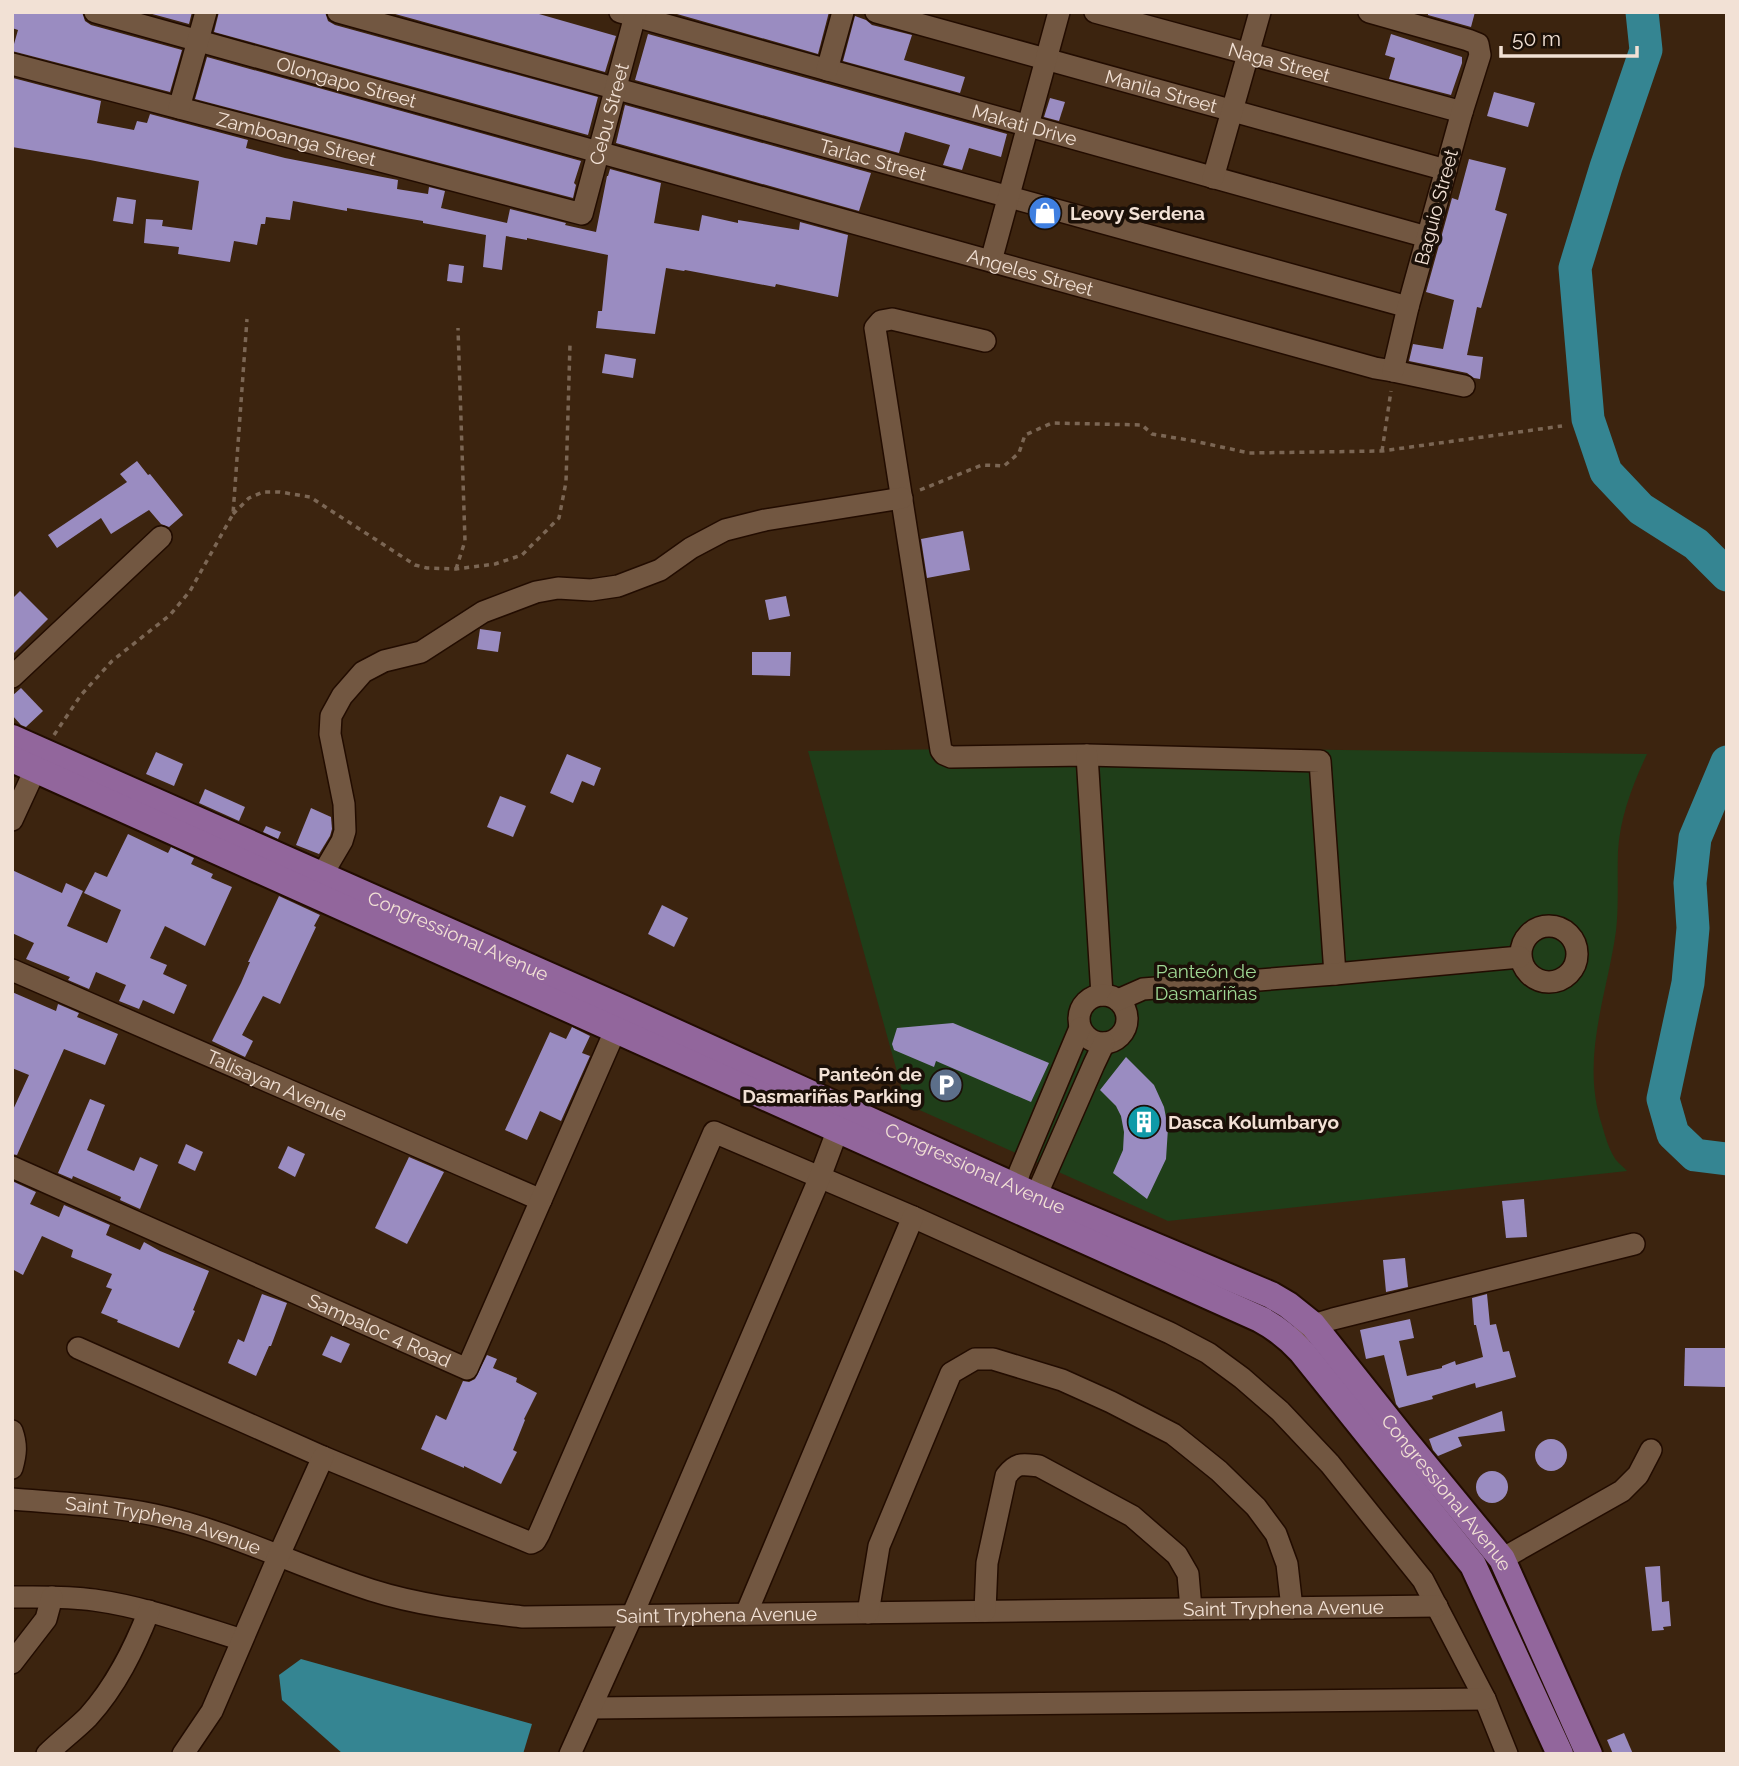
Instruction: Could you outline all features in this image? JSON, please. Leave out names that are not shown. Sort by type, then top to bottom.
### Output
[{"type":"main road","name":"Congressional Avenue","points":[[12,738],[31,760],[1022,1197],[1278,1329],[1291,1340],[1473,1565],[1560,1754]]},
{"type":"main road","name":"Congressional Avenue","points":[[31,760],[322,875],[620,1019],[838,1129],[1022,1197],[1271,1295],[1289,1305],[1313,1325],[1502,1559],[1590,1754]]},
{"type":"street","name":"Olongapo Street","points":[[95,12],[598,152]]},
{"type":"street","points":[[179,108],[206,12]]},
{"type":"street","name":"Tarlac Street","points":[[338,12],[1408,307]]},
{"type":"street","points":[[827,70],[843,12]]},
{"type":"street","name":"Manila Street","points":[[876,12],[1446,170]]},
{"type":"street","points":[[991,261],[1059,12]]},
{"type":"street","name":"Naga Street","points":[[1095,12],[1462,112]]},
{"type":"street","points":[[1213,178],[1260,12]]},
{"type":"street","name":"Baguio Street","points":[[1369,12],[1468,40],[1478,44],[1480,55],[1427,237],[1393,371]]},
{"type":"street","name":"Cebu Street","points":[[582,214],[615,90],[630,14]]},
{"type":"street","name":"Makati Drive","points":[[630,14],[1427,237]]},
{"type":"street","name":"Zamboanga Street","points":[[12,64],[582,214]]},
{"type":"street","name":"Angeles Street","points":[[598,152],[1375,368],[1464,386]]},
{"type":"street","points":[[985,341],[892,319],[881,321],[875,328],[941,750],[951,757],[1087,755],[1320,761],[1335,974]]},
{"type":"street","points":[[322,875],[345,831],[344,804],[330,734],[331,716],[342,696],[363,672],[384,662],[421,652],[484,612],[537,592],[618,586],[660,570],[691,548],[725,530],[765,520],[902,498]]},
{"type":"street","points":[[12,677],[161,537]]},
{"type":"street","points":[[1087,755],[1110,997]]},
{"type":"street","points":[[12,820],[31,760]]},
{"type":"street","points":[[1022,1197],[1035,1132],[1080,1028],[1080,1013],[1088,1000],[1143,989],[1520,957]]},
{"type":"street","name":"Talisayan Avenue","points":[[12,970],[541,1200]]},
{"type":"street","points":[[1080,1028],[1090,1039],[1104,1044],[1120,1037],[1128,1022],[1127,1014],[1124,1006],[1110,997]]},
{"type":"street","name":"Sampaloc 4 Road","points":[[12,1167],[467,1369],[620,1019]]},
{"type":"street","points":[[1022,1197],[1059,1142],[1104,1044]]},
{"type":"street","points":[[570,1754],[632,1616],[820,1177],[838,1129]]},
{"type":"street","points":[[78,1348],[323,1457],[528,1543],[535,1541],[714,1132],[913,1217],[1170,1333],[1208,1353],[1233,1372],[1280,1411],[1330,1464],[1423,1580],[1485,1699],[1507,1754]]},
{"type":"street","points":[[1035,1132],[1059,1142]]},
{"type":"street","points":[[746,1614],[913,1217]]},
{"type":"street","points":[[1291,1340],[1313,1325],[1634,1244]]},
{"type":"street","points":[[868,1613],[879,1546],[951,1373],[975,1359],[993,1359],[1062,1380],[1173,1434],[1219,1471],[1256,1507],[1276,1534],[1287,1564],[1292,1608]]},
{"type":"street","points":[[12,1431],[16,1453],[12,1468]]},
{"type":"street","points":[[1502,1559],[1622,1491],[1638,1475],[1651,1450]]},
{"type":"street","points":[[191,1751],[212,1711],[323,1457]]},
{"type":"street","points":[[985,1611],[987,1563],[1006,1476],[1013,1467],[1023,1464],[1039,1466],[1132,1516],[1177,1555],[1188,1574],[1191,1609]]},
{"type":"street","name":"Saint Tryphena Avenue","points":[[13,1499],[100,1506],[155,1515],[209,1529],[372,1590],[449,1609],[523,1617],[1437,1606]]},
{"type":"street","points":[[12,1597],[95,1600],[149,1611],[242,1640]]},
{"type":"street","points":[[12,1663],[46,1619],[52,1597]]},
{"type":"street","points":[[47,1754],[88,1716],[114,1684],[135,1647],[149,1611]]},
{"type":"street","points":[[591,1708],[1485,1699]]},
{"type":"path","points":[[233,514],[247,320]]},
{"type":"path","points":[[456,569],[465,541],[458,328]]},
{"type":"path","points":[[31,760],[80,695],[112,661],[170,615],[190,591],[233,514],[249,498],[263,492],[310,497],[415,565],[427,568],[456,569],[495,564],[522,555],[559,518],[566,482],[570,344]]},
{"type":"path","points":[[1382,451],[1393,371]]},
{"type":"path","points":[[902,498],[982,465],[1004,466],[1018,453],[1025,435],[1052,423],[1142,425],[1153,434],[1249,453],[1382,451],[1562,426]]},
{"type":"green space","name":"Panteón de Dasmariñas","points":[[1115,747],[1647,754],[1632,789],[1621,826],[1616,931],[1594,1052],[1596,1100],[1602,1125],[1614,1156],[1627,1171],[1168,1221],[906,1104],[808,751]]},
{"type":"water","points":[[301,1659],[532,1724],[523,1754],[343,1754],[282,1700],[279,1675]]},
{"type":"building","points":[[12,12],[82,12],[85,21],[91,25],[182,50],[170,92],[12,51],[18,30],[12,28]]},
{"type":"building","points":[[145,12],[192,12],[189,24]]},
{"type":"building","points":[[219,12],[325,12],[328,21],[335,25],[598,97],[588,135],[214,32]]},
{"type":"building","points":[[388,12],[532,12],[616,36],[605,72]]},
{"type":"building","points":[[670,12],[829,12],[818,54]]},
{"type":"building","points":[[1428,12],[1475,12],[1471,27],[1428,15]]},
{"type":"building","points":[[855,16],[872,25],[912,35],[904,60],[965,77],[960,93],[843,61]]},
{"type":"building","points":[[648,34],[1007,134],[1001,157],[969,148],[962,170],[943,165],[950,145],[905,132],[899,153],[635,80]]},
{"type":"building","points":[[1391,34],[1462,57],[1451,95],[1389,79],[1395,58],[1385,55]]},
{"type":"building","points":[[207,57],[581,161],[574,183],[576,185],[573,198],[195,99]]},
{"type":"building","points":[[13,78],[101,101],[97,123],[134,130],[137,121],[147,123],[150,114],[248,140],[246,148],[398,180],[397,189],[428,194],[429,187],[445,191],[441,208],[507,223],[510,209],[596,232],[610,169],[661,183],[654,223],[699,231],[702,215],[738,223],[738,220],[799,230],[800,222],[848,235],[838,297],[776,284],[775,287],[666,268],[655,334],[596,328],[598,311],[602,311],[608,255],[506,236],[502,270],[483,267],[486,235],[423,221],[293,201],[290,220],[266,217],[265,224],[261,224],[257,245],[234,241],[230,262],[178,254],[179,247],[144,243],[146,219],[163,220],[162,226],[192,230],[199,181],[12,147]]},
{"type":"building","points":[[1494,92],[1535,103],[1528,127],[1487,116]]},
{"type":"building","points":[[1050,98],[1065,102],[1059,121],[1044,117]]},
{"type":"building","points":[[625,105],[871,173],[859,211],[616,143]]},
{"type":"building","points":[[1469,159],[1506,168],[1495,210],[1507,214],[1481,308],[1477,307],[1467,355],[1483,357],[1480,379],[1467,373],[1409,361],[1413,344],[1443,349],[1454,300],[1426,292],[1452,198],[1458,200]]},
{"type":"building","points":[[117,197],[136,200],[133,224],[113,221]]},
{"type":"building","points":[[449,264],[464,266],[462,283],[447,281]]},
{"type":"building","points":[[605,354],[636,359],[633,378],[602,373]]},
{"type":"building","points":[[137,461],[183,515],[169,527],[161,524],[149,510],[111,534],[101,518],[57,548],[48,535],[127,482],[120,474]]},
{"type":"building","points":[[963,531],[970,570],[927,578],[921,539]]},
{"type":"building","points":[[20,591],[48,619],[12,655],[12,599]]},
{"type":"building","points":[[786,596],[790,616],[769,620],[765,600]]},
{"type":"building","points":[[480,629],[501,632],[498,652],[477,649]]},
{"type":"building","points":[[752,652],[791,652],[790,676],[752,675]]},
{"type":"building","points":[[21,688],[43,711],[26,727],[12,715],[12,696]]},
{"type":"building","points":[[156,752],[183,764],[174,786],[146,774]]},
{"type":"building","points":[[567,754],[601,768],[594,786],[582,781],[573,803],[550,793]]},
{"type":"building","points":[[205,789],[245,807],[239,821],[199,803]]},
{"type":"building","points":[[500,796],[526,806],[513,837],[487,827]]},
{"type":"building","points":[[311,808],[331,817],[330,836],[319,854],[296,845]]},
{"type":"building","points":[[266,826],[281,832],[278,839],[263,832]]},
{"type":"building","points":[[128,834],[168,853],[171,847],[194,858],[191,864],[213,874],[211,878],[232,887],[205,946],[165,926],[150,958],[167,965],[163,974],[187,985],[174,1014],[143,1000],[139,1009],[119,1001],[126,985],[96,972],[89,989],[68,980],[70,977],[26,959],[34,943],[12,933],[12,870],[62,893],[66,883],[83,891],[67,926],[107,943],[121,910],[84,893],[95,872],[107,877]]},
{"type":"building","points":[[279,896],[320,915],[280,1004],[263,996],[242,1035],[253,1041],[245,1057],[212,1041]]},
{"type":"building","points":[[662,905],[688,918],[674,947],[648,934]]},
{"type":"building","points":[[12,992],[56,1011],[58,1004],[79,1013],[77,1017],[118,1034],[105,1065],[64,1049],[17,1155],[12,1154],[12,1112],[29,1075],[12,1068]]},
{"type":"building","points":[[953,1023],[1049,1063],[1031,1102],[936,1061],[934,1067],[894,1050],[892,1044],[897,1028]]},
{"type":"building","points":[[572,1027],[590,1036],[582,1053],[590,1056],[561,1121],[540,1111],[527,1140],[505,1130],[550,1032],[566,1039]]},
{"type":"building","name":"Dasca Kolumbaryo","points":[[1126,1057],[1154,1085],[1164,1107],[1168,1128],[1166,1159],[1147,1199],[1113,1173],[1123,1150],[1124,1132],[1116,1106],[1100,1090]]},
{"type":"building","points":[[90,1099],[105,1105],[87,1150],[134,1171],[140,1157],[158,1165],[140,1209],[120,1200],[121,1197],[73,1176],[72,1179],[58,1173]]},
{"type":"building","points":[[186,1144],[203,1152],[195,1171],[178,1163]]},
{"type":"building","points":[[288,1146],[305,1154],[295,1177],[278,1168]]},
{"type":"building","points":[[409,1157],[444,1172],[407,1244],[375,1228]]},
{"type":"building","points":[[12,1181],[36,1192],[30,1204],[59,1217],[64,1205],[110,1225],[106,1235],[140,1250],[144,1242],[209,1271],[179,1348],[101,1313],[112,1289],[106,1287],[112,1274],[71,1257],[73,1250],[42,1236],[23,1275],[12,1269]]},
{"type":"building","points":[[1524,1199],[1527,1237],[1506,1238],[1502,1201]]},
{"type":"building","points":[[1405,1258],[1408,1287],[1386,1292],[1383,1260]]},
{"type":"building","points":[[262,1294],[287,1303],[256,1376],[228,1363],[238,1339],[244,1342]]},
{"type":"building","points":[[1487,1294],[1490,1325],[1496,1324],[1503,1352],[1509,1351],[1516,1377],[1476,1388],[1475,1383],[1399,1408],[1384,1355],[1366,1359],[1360,1330],[1410,1319],[1414,1338],[1399,1341],[1407,1376],[1442,1368],[1455,1361],[1456,1365],[1483,1357],[1474,1325],[1472,1298]]},
{"type":"building","points":[[331,1336],[350,1344],[341,1363],[322,1355]]},
{"type":"building","points":[[1685,1348],[1725,1348],[1725,1387],[1684,1386]]},
{"type":"building","points":[[487,1355],[497,1359],[493,1368],[517,1378],[516,1382],[537,1393],[513,1450],[517,1452],[501,1484],[421,1449],[436,1415],[446,1420],[463,1381],[475,1379]]},
{"type":"building","points":[[1502,1411],[1505,1431],[1458,1437],[1462,1446],[1438,1456],[1433,1450],[1429,1439]]},
{"type":"building","points":[[1551,1439],[1562,1444],[1567,1455],[1562,1466],[1551,1471],[1540,1466],[1535,1455],[1540,1444]]},
{"type":"building","points":[[1492,1471],[1503,1476],[1508,1487],[1503,1498],[1492,1503],[1481,1498],[1476,1487],[1481,1476]]},
{"type":"building","points":[[1660,1566],[1662,1602],[1669,1601],[1671,1626],[1652,1631],[1645,1567]]},
{"type":"building","points":[[1624,1733],[1633,1754],[1613,1754],[1607,1740]]},
{"type":"waterway","points":[[1642,12],[1646,50],[1575,268],[1588,419],[1606,472],[1641,509],[1696,544],[1727,575]]},
{"type":"waterway","points":[[1727,762],[1695,838],[1690,883],[1693,928],[1688,983],[1663,1099],[1673,1134],[1695,1155],[1727,1159]]},
{"type":"place","name":"Leovy Serdena","points":[[1045,213]]},
{"type":"place","name":"Panteón de Dasmariñas Parking","points":[[946,1085]]},
{"type":"place","name":"Dasca Kolumbaryo","points":[[1144,1122]]}]
